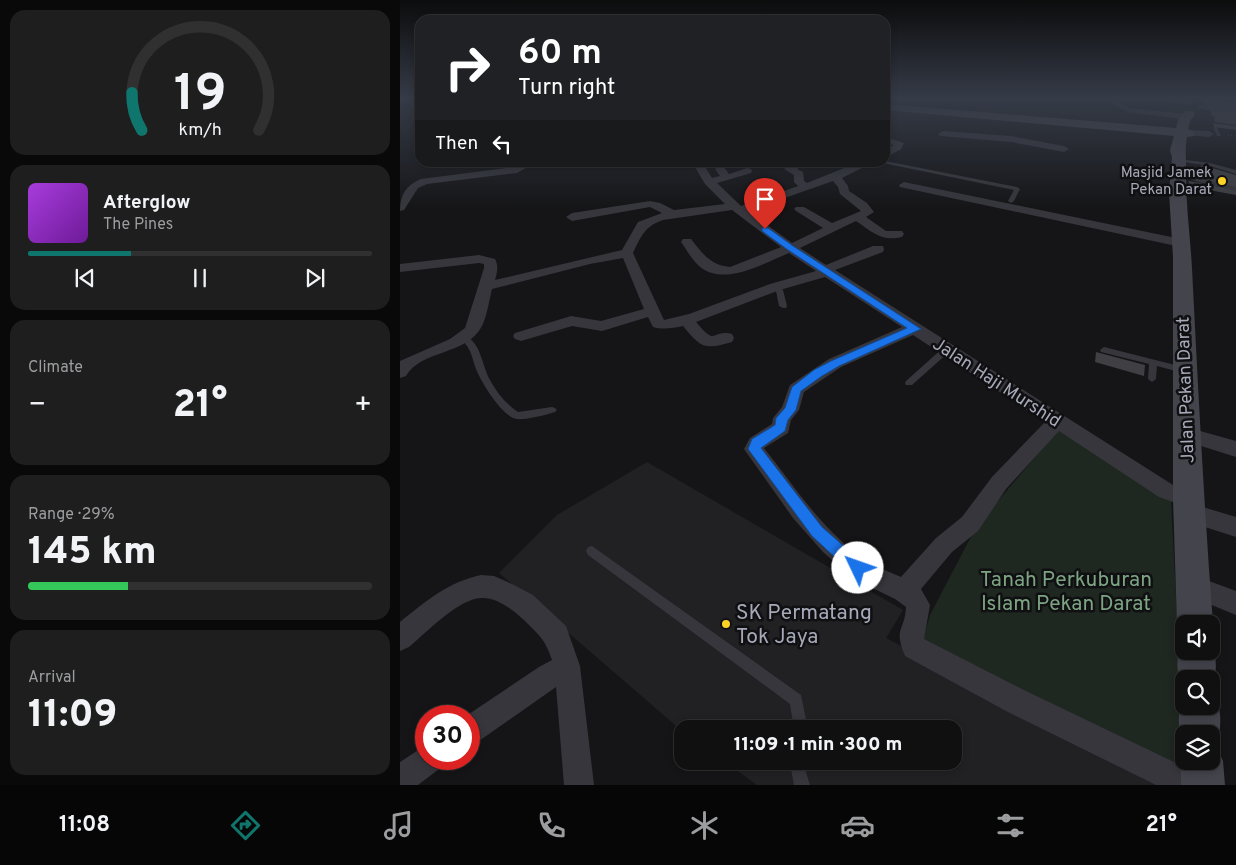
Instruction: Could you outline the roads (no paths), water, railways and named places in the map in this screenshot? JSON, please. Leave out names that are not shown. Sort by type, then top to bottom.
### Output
[{"type":"main road","points":[[1168,136],[1184,153]]},
{"type":"main road","points":[[1184,136],[1184,153]]},
{"type":"main road","points":[[1184,153],[1199,136]]},
{"type":"main road","name":"Jalan Pekan Darat","points":[[1184,153],[1181,243],[1188,506],[1195,615]]},
{"type":"main road","points":[[1202,770],[1203,785]]},
{"type":"street","points":[[1031,136],[1064,149]]},
{"type":"street","points":[[890,141],[899,143],[890,152]]},
{"type":"street","points":[[400,208],[414,186],[425,181],[517,170],[522,167]]},
{"type":"street","name":"Jalan Haji Murshid","points":[[700,167],[709,182],[737,208],[790,248],[1188,506],[1236,527]]},
{"type":"street","points":[[792,167],[789,168],[800,174],[799,182],[806,187]]},
{"type":"street","points":[[858,167],[835,178],[737,208],[673,214],[644,224],[637,232],[627,253],[659,325],[667,326],[826,271],[878,249]]},
{"type":"street","points":[[720,169],[726,178]]},
{"type":"street","points":[[709,182],[747,171]]},
{"type":"street","points":[[687,242],[703,263],[724,272],[790,248],[868,212],[867,208],[844,192],[843,186],[835,178]]},
{"type":"street","points":[[904,185],[1181,243]]},
{"type":"street","points":[[572,217],[650,204],[673,214]]},
{"type":"street","points":[[800,209],[833,229]]},
{"type":"street","points":[[858,217],[870,224],[882,235],[888,237],[898,234]]},
{"type":"street","points":[[494,284],[590,260],[627,253]]},
{"type":"street","points":[[400,268],[475,259],[487,260],[491,264],[494,284],[475,325],[465,339],[417,358],[401,368],[400,372]]},
{"type":"street","points":[[521,336],[571,321],[578,320],[594,327],[653,312]]},
{"type":"street","points":[[686,319],[702,340],[713,342],[726,338]]},
{"type":"street","points":[[916,329],[903,332],[835,363],[796,389],[790,410],[782,418],[781,428],[757,443],[754,449],[817,531],[858,568],[886,584],[904,591],[917,602],[919,609],[910,635],[914,647],[954,670],[1042,715],[1188,785]]},
{"type":"street","points":[[904,591],[944,545],[970,524],[999,483],[1057,422]]},
{"type":"street","points":[[1186,434],[1236,449]]},
{"type":"street","points":[[400,638],[447,600],[466,590],[480,586],[504,592],[524,604],[557,635],[567,666],[579,785]]},
{"type":"street","points":[[1193,586],[1236,603]]},
{"type":"street","points":[[480,723],[548,676],[567,666]]},
{"type":"street","points":[[400,780],[415,769]]},
{"type":"lane","points":[[1184,153],[1236,172]]},
{"type":"lane","points":[[1184,153],[1189,177],[1236,189]]},
{"type":"lane","points":[[890,163],[1017,189],[1011,201]]},
{"type":"lane","points":[[776,288],[779,290],[783,306]]},
{"type":"lane","points":[[465,339],[472,346],[482,373],[494,395],[510,411],[517,416],[552,410]]},
{"type":"lane","points":[[909,383],[947,349]]},
{"type":"lane","points":[[1104,350],[1184,370]]},
{"type":"lane","points":[[1152,379],[1153,362]]},
{"type":"lane","points":[[592,551],[796,700],[799,720]]},
{"type":"lane","points":[[798,770],[802,785]]},
{"type":"place","name":"Masjid Jamek Pekan Darat","points":[[1222,181]]},
{"type":"place","name":"SK Permatang Tok Jaya","points":[[726,624]]},
{"type":"park label","name":"Tanah Perkuburan Islam Pekan Darat","points":[[1066,591]]}]
